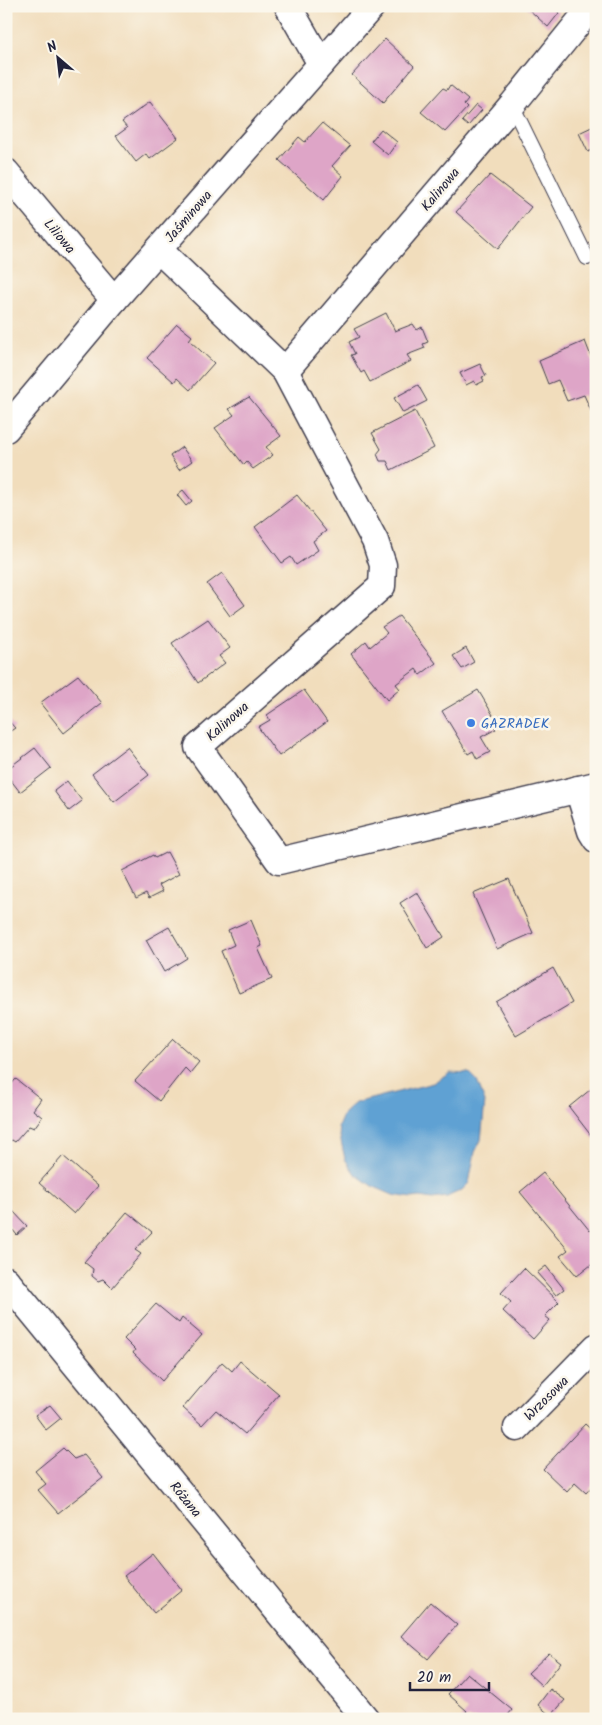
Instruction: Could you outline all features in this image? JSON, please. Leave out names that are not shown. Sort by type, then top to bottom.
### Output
[{"type":"street","points":[[288,6],[321,64]]},
{"type":"street","name":"Jaśminowa","points":[[6,429],[114,300],[372,6]]},
{"type":"street","name":"Kalinowa","points":[[285,370],[512,105],[592,6]]},
{"type":"street","name":"Liliowa","points":[[6,172],[114,300]]},
{"type":"street","name":"Kalinowa","points":[[159,250],[285,370],[375,541],[383,565],[382,586],[198,746],[279,861],[587,787]]},
{"type":"street","points":[[587,787],[591,831],[596,839]]},
{"type":"street","name":"Różana","points":[[6,1280],[366,1719]]},
{"type":"street","name":"Wrzosowa","points":[[517,1428],[596,1347]]},
{"type":"lane","points":[[512,105],[587,258]]},
{"type":"water","points":[[450,1072],[469,1073],[477,1081],[485,1102],[481,1140],[475,1152],[469,1183],[462,1190],[447,1197],[432,1199],[412,1198],[393,1195],[372,1186],[355,1174],[345,1159],[338,1127],[344,1113],[355,1103],[433,1083]]},
{"type":"building","points":[[525,6],[552,6],[559,13],[548,27]]},
{"type":"building","points":[[385,39],[414,66],[383,103],[352,75]]},
{"type":"building","points":[[450,85],[468,100],[464,105],[467,108],[445,132],[421,112],[443,88],[447,90]]},
{"type":"building","points":[[150,102],[178,138],[150,159],[146,154],[136,162],[116,136],[127,128],[122,122]]},
{"type":"building","points":[[476,105],[482,110],[468,126],[462,121]]},
{"type":"building","points":[[322,123],[350,146],[332,166],[343,176],[324,200],[279,160],[299,137],[305,142]]},
{"type":"building","points":[[596,125],[596,148],[588,152],[579,133]]},
{"type":"building","points":[[381,129],[397,142],[388,155],[371,141]]},
{"type":"building","points":[[490,175],[531,207],[498,249],[456,212]]},
{"type":"building","points":[[386,313],[395,331],[413,324],[417,330],[422,327],[428,342],[423,344],[425,348],[407,355],[411,361],[370,382],[364,371],[361,373],[351,355],[355,354],[349,342],[359,337],[354,329]]},
{"type":"building","points":[[177,324],[192,336],[189,340],[214,363],[190,390],[177,378],[174,382],[147,358]]},
{"type":"building","points":[[585,341],[596,369],[596,422],[584,395],[567,401],[558,380],[548,384],[539,361]]},
{"type":"building","points":[[480,364],[486,376],[482,377],[484,381],[476,385],[474,381],[466,385],[460,373]]},
{"type":"building","points":[[418,385],[427,401],[403,413],[394,398]]},
{"type":"building","points":[[249,397],[281,436],[266,447],[273,455],[253,469],[247,462],[244,465],[215,428],[234,415],[229,409]]},
{"type":"building","points":[[415,411],[434,448],[391,470],[387,461],[380,461],[377,454],[381,449],[372,433]]},
{"type":"building","points":[[182,447],[192,461],[179,470],[170,456]]},
{"type":"building","points":[[183,490],[192,501],[186,506],[177,495]]},
{"type":"building","points":[[297,495],[326,531],[313,541],[318,550],[296,565],[291,557],[282,563],[255,527]]},
{"type":"building","points":[[222,573],[245,605],[230,616],[207,584]]},
{"type":"building","points":[[399,616],[436,663],[420,675],[416,669],[396,684],[400,689],[387,700],[351,654],[366,641],[370,647],[387,633],[382,627]]},
{"type":"building","points":[[208,619],[230,648],[219,656],[225,663],[198,683],[172,643]]},
{"type":"building","points":[[466,648],[474,662],[462,669],[453,656]]},
{"type":"building","points":[[78,675],[102,703],[64,733],[40,703]]},
{"type":"building","points":[[304,690],[327,722],[279,756],[258,727],[270,720],[267,715]]},
{"type":"building","name":"GAZRADEK","points":[[478,690],[493,715],[489,717],[496,729],[481,737],[490,752],[477,759],[473,751],[468,754],[442,711]]},
{"type":"building","points":[[6,718],[15,728],[6,734]]},
{"type":"building","points":[[127,747],[149,775],[114,802],[92,774]]},
{"type":"building","points":[[35,748],[51,768],[20,792],[6,774],[6,770]]},
{"type":"building","points":[[67,781],[82,801],[69,811],[54,791]]},
{"type":"building","points":[[167,852],[179,874],[159,885],[163,891],[149,898],[146,893],[136,898],[122,871],[153,855],[155,858]]},
{"type":"building","points":[[509,879],[533,933],[497,949],[473,894]]},
{"type":"building","points":[[417,892],[444,937],[427,948],[400,903]]},
{"type":"building","points":[[251,920],[262,946],[258,948],[272,979],[239,993],[221,951],[234,945],[228,930]]},
{"type":"building","points":[[169,927],[187,958],[164,972],[146,940]]},
{"type":"building","points":[[553,968],[572,1003],[516,1036],[496,1002]]},
{"type":"building","points":[[173,1039],[199,1062],[190,1073],[185,1068],[159,1101],[135,1081]]},
{"type":"building","points":[[16,1079],[41,1099],[33,1110],[42,1117],[34,1128],[29,1126],[15,1142],[12,1140],[8,1142],[6,1141],[6,1099],[11,1093],[7,1089]]},
{"type":"building","points":[[596,1085],[596,1142],[569,1107]]},
{"type":"building","points":[[63,1156],[98,1186],[74,1214],[39,1183]]},
{"type":"building","points":[[543,1173],[590,1231],[596,1226],[596,1261],[577,1276],[560,1256],[568,1250],[520,1192]]},
{"type":"building","points":[[13,1211],[27,1226],[17,1235],[6,1222],[6,1217]]},
{"type":"building","points":[[127,1212],[152,1232],[135,1250],[141,1254],[112,1288],[103,1279],[98,1281],[92,1276],[93,1269],[84,1262]]},
{"type":"building","points":[[546,1266],[564,1289],[556,1295],[537,1273]]},
{"type":"building","points":[[524,1268],[559,1302],[545,1316],[550,1320],[533,1339],[503,1311],[511,1302],[501,1293]]},
{"type":"building","points":[[156,1304],[179,1323],[182,1318],[202,1335],[162,1381],[133,1353],[135,1350],[124,1339]]},
{"type":"building","points":[[240,1361],[279,1394],[245,1434],[216,1410],[202,1425],[183,1408],[222,1362],[232,1371]]},
{"type":"building","points":[[50,1405],[61,1418],[46,1430],[35,1415]]},
{"type":"building","points":[[585,1424],[596,1434],[596,1482],[586,1493],[575,1483],[567,1492],[543,1469]]},
{"type":"building","points":[[63,1448],[74,1459],[84,1455],[103,1478],[58,1513],[38,1490],[46,1484],[35,1471]]},
{"type":"building","points":[[153,1553],[182,1590],[154,1613],[124,1576]]},
{"type":"building","points":[[430,1602],[457,1625],[428,1659],[401,1636]]},
{"type":"building","points":[[549,1653],[561,1662],[542,1686],[528,1673]]},
{"type":"building","points":[[467,1673],[512,1710],[505,1719],[461,1719],[467,1711],[448,1694]]},
{"type":"building","points":[[550,1689],[565,1700],[551,1716],[538,1705]]},
{"type":"place","name":"GAZRADEK","points":[[471,723]]}]
